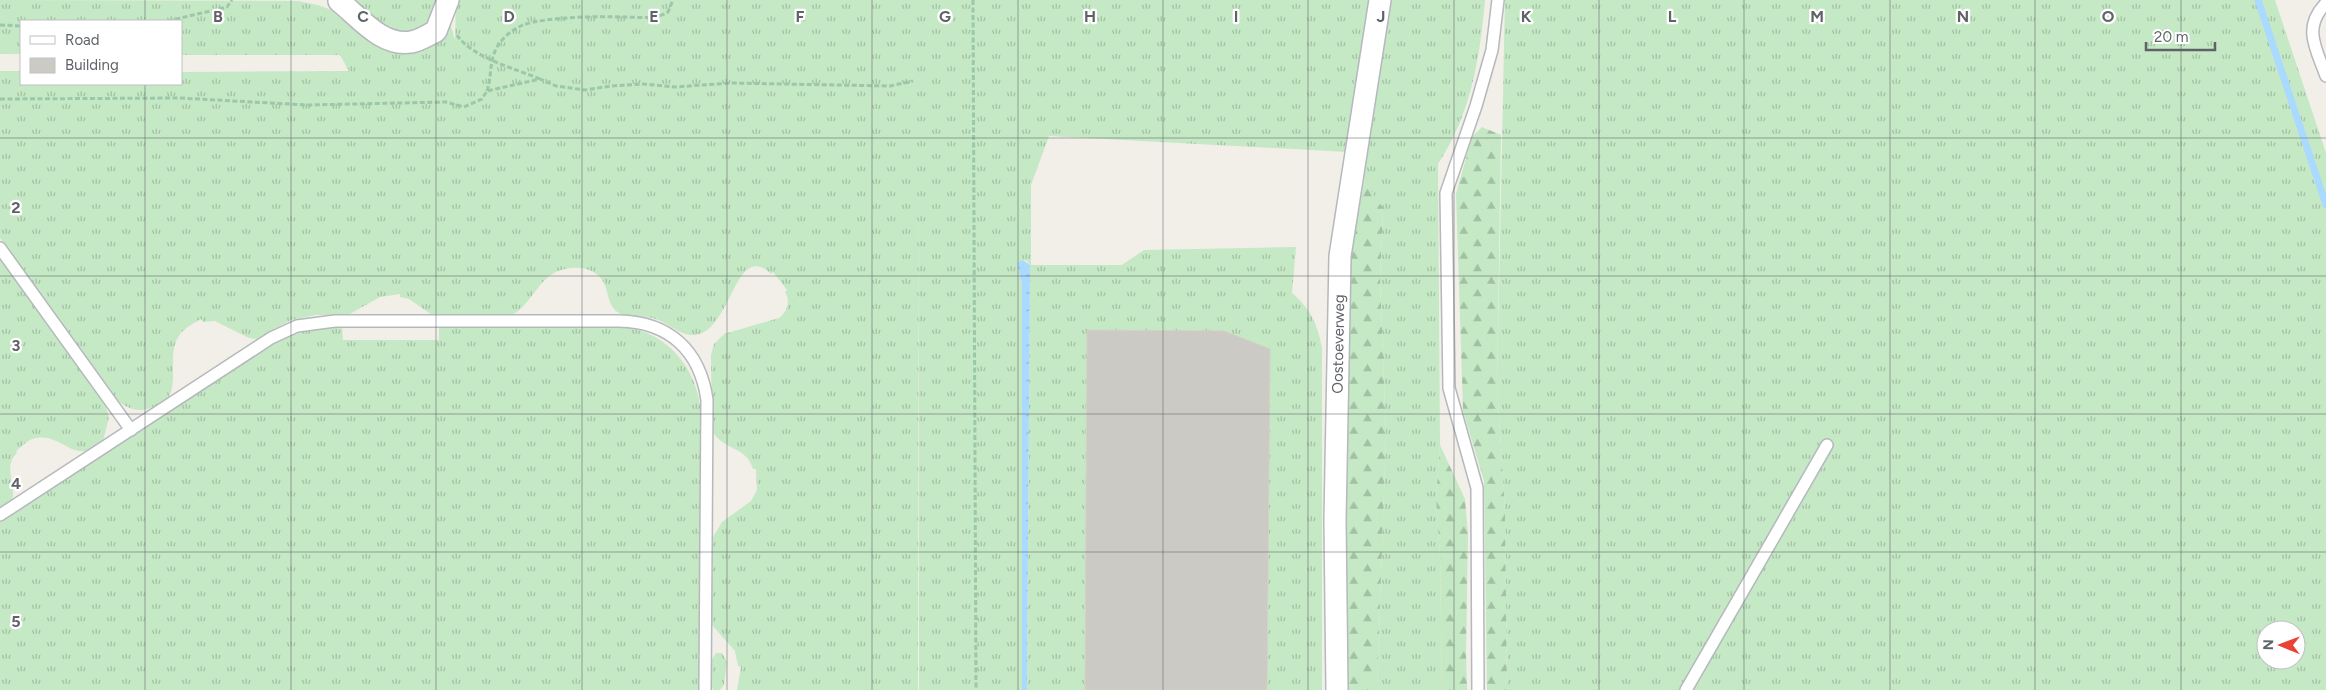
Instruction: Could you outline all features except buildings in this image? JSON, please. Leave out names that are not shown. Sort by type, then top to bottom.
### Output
[{"type":"street","points":[[338,0],[377,34],[396,43],[412,42],[436,31],[447,3]]},
{"type":"street","name":"Oostoeverweg","points":[[1337,690],[1335,520],[1340,256],[1380,0]]},
{"type":"lane","points":[[1478,690],[1477,488],[1449,388],[1446,193],[1476,106],[1492,50],[1498,0]]},
{"type":"lane","points":[[2326,3],[2317,12],[2311,34],[2326,76]]},
{"type":"lane","points":[[0,248],[130,430]]},
{"type":"lane","points":[[0,515],[271,338],[297,326],[316,322],[632,321],[648,324],[674,338],[692,356],[704,385],[706,400],[705,690]]},
{"type":"lane","points":[[1686,690],[1827,446]]},
{"type":"path","points":[[172,20],[227,7],[232,0]]},
{"type":"path","points":[[0,99],[180,98],[307,105],[446,102],[464,107],[482,99],[488,92],[492,59],[503,39],[513,30],[525,24],[600,16],[655,17],[668,12],[673,0]]},
{"type":"path","points":[[973,0],[976,690]]},
{"type":"path","points":[[447,3],[458,37],[483,56],[556,86],[585,90],[643,84],[675,87],[731,82],[890,86],[913,81]]},
{"type":"path","points":[[0,25],[20,26]]},
{"type":"path","points":[[488,92],[540,80]]},
{"type":"green space","points":[[0,0],[298,1],[318,5],[345,15],[382,45],[449,20],[455,40],[456,0],[1372,0],[1347,152],[1049,136],[1031,185],[1031,265],[1122,265],[1144,250],[1296,247],[1292,293],[1304,305],[1312,318],[1322,348],[1322,690],[1027,690],[1030,265],[1026,260],[1017,263],[1022,284],[1022,690],[919,690],[919,153],[918,690],[737,690],[741,667],[738,666],[735,651],[711,624],[713,537],[722,522],[751,501],[757,490],[756,469],[753,469],[745,456],[721,441],[712,430],[711,355],[714,344],[724,334],[779,318],[784,313],[788,303],[785,292],[787,290],[773,272],[771,274],[758,266],[748,269],[740,279],[715,322],[704,332],[690,335],[652,318],[628,316],[616,311],[611,305],[604,283],[600,277],[596,273],[584,268],[564,269],[551,275],[519,311],[512,315],[432,315],[409,299],[400,297],[400,294],[380,297],[348,315],[316,315],[291,320],[256,339],[249,338],[215,321],[203,322],[201,319],[183,331],[176,341],[173,361],[173,382],[167,399],[159,405],[147,409],[134,409],[116,399],[0,238],[0,71],[20,71],[20,85],[182,85],[182,72],[349,71],[340,55],[182,55],[182,20],[20,20],[20,54],[0,54]]},
{"type":"green space","points":[[349,0],[441,0],[426,29],[393,35]]},
{"type":"green space","points":[[1392,0],[1485,0],[1477,64],[1472,85],[1459,125],[1438,164],[1440,445],[1436,498],[1440,557],[1442,690],[1377,690],[1386,434],[1380,279],[1383,209],[1364,182],[1369,127]]},
{"type":"green space","points":[[1505,0],[2275,0],[2326,153],[2326,690],[1507,690],[1505,512],[1497,384]]},
{"type":"green space","points":[[1482,127],[1501,135],[1497,384],[1505,512],[1507,690],[1487,690],[1484,481],[1463,411],[1456,194],[1472,137]]},
{"type":"green space","points":[[1364,182],[1383,208],[1380,279],[1386,434],[1377,690],[1348,690],[1344,498],[1349,313],[1351,250]]},
{"type":"green space","points":[[0,258],[104,401],[109,417],[103,441],[93,449],[76,450],[52,439],[43,438],[32,439],[16,451],[17,453],[13,458],[10,470],[13,488],[12,500],[0,509]]},
{"type":"green space","points":[[342,326],[343,340],[439,340],[439,326],[622,327],[638,330],[653,336],[677,354],[693,380],[701,411],[700,672],[698,690],[0,690],[0,522],[281,338],[312,329]]},
{"type":"green space","points":[[1440,445],[1465,499],[1468,535],[1467,690],[1442,690],[1440,557],[1436,498]]},
{"type":"green space","points":[[716,653],[722,653],[727,662],[724,685],[720,690],[713,690],[712,687],[712,659]]},
{"type":"water","points":[[1023,260],[1030,265],[1027,690],[1022,690],[1022,284],[1017,263]]},
{"type":"waterway","points":[[2258,0],[2326,205]]}]
